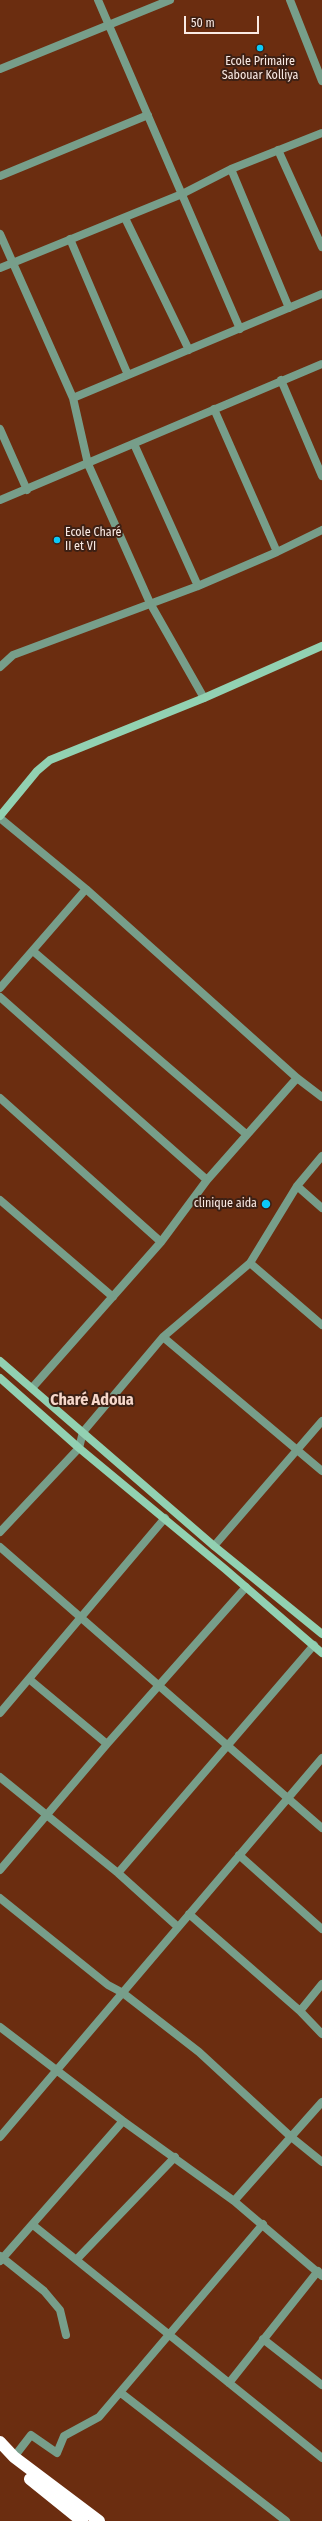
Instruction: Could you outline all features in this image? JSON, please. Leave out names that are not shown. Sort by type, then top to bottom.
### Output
[{"type":"highway","points":[[0,2442],[14,2457],[99,2521]]},
{"type":"highway","points":[[0,2454],[82,2521]]},
{"type":"street","points":[[98,0],[240,329]]},
{"type":"street","points":[[0,69],[170,0]]},
{"type":"street","points":[[290,0],[322,81]]},
{"type":"street","points":[[0,176],[148,116]]},
{"type":"street","points":[[0,268],[125,218],[182,194],[231,169],[322,133]]},
{"type":"street","points":[[278,150],[322,247]]},
{"type":"street","points":[[231,169],[289,308]]},
{"type":"street","points":[[125,218],[189,350]]},
{"type":"street","points":[[0,234],[73,398],[88,464],[150,603],[204,698]]},
{"type":"street","points":[[70,239],[128,375]]},
{"type":"street","points":[[73,398],[322,294]]},
{"type":"street","points":[[0,500],[27,490],[281,380],[322,364]]},
{"type":"street","points":[[281,380],[322,476]]},
{"type":"street","points":[[214,409],[277,552]]},
{"type":"street","points":[[0,429],[27,490]]},
{"type":"street","points":[[134,444],[198,586]]},
{"type":"street","points":[[0,667],[14,655],[198,586],[277,552],[322,530]]},
{"type":"street","points":[[322,646],[204,698],[50,760],[37,771],[0,817],[86,889],[297,1078],[322,1097]]},
{"type":"street","points":[[0,988],[86,889]]},
{"type":"street","points":[[33,951],[246,1134]]},
{"type":"street","points":[[0,998],[207,1180]]},
{"type":"street","points":[[32,1388],[161,1242],[207,1180],[297,1078]]},
{"type":"street","points":[[0,1098],[161,1242]]},
{"type":"street","points":[[0,1532],[79,1448],[83,1432],[163,1337],[250,1263],[297,1186],[322,1156]]},
{"type":"street","points":[[297,1186],[322,1208]]},
{"type":"street","points":[[0,1200],[112,1297]]},
{"type":"street","points":[[250,1263],[322,1325]]},
{"type":"street","points":[[163,1337],[322,1471]]},
{"type":"street","points":[[0,1361],[214,1546],[322,1634]]},
{"type":"street","points":[[0,1380],[79,1448],[165,1518],[322,1653]]},
{"type":"street","points":[[214,1546],[322,1421]]},
{"type":"street","points":[[0,1713],[165,1518]]},
{"type":"street","points":[[0,1547],[226,1746],[322,1828]]},
{"type":"street","points":[[0,1870],[107,1744],[246,1587]]},
{"type":"street","points":[[118,1873],[226,1746],[314,1646]]},
{"type":"street","points":[[29,1679],[107,1744]]},
{"type":"street","points":[[0,2137],[322,1758]]},
{"type":"street","points":[[0,1777],[118,1873],[178,1927]]},
{"type":"street","points":[[239,1855],[322,1929]]},
{"type":"street","points":[[0,1898],[108,1985],[123,1993],[199,2052],[290,2136],[322,2162]]},
{"type":"street","points":[[189,1914],[300,2011],[322,2034]]},
{"type":"street","points":[[300,2011],[322,1984]]},
{"type":"street","points":[[0,2027],[123,2121],[234,2201],[320,2273],[263,2339],[229,2383]]},
{"type":"street","points":[[234,2201],[290,2136],[322,2102]]},
{"type":"street","points":[[66,2335],[60,2310],[44,2291],[1,2258],[33,2225],[123,2121]]},
{"type":"street","points":[[77,2259],[175,2157]]},
{"type":"street","points":[[14,2457],[31,2435],[56,2453],[64,2436],[99,2417],[121,2393],[168,2334],[263,2224]]},
{"type":"street","points":[[33,2225],[322,2458]]},
{"type":"street","points":[[263,2339],[322,2384]]},
{"type":"street","points":[[121,2393],[286,2521]]},
{"type":"place","name":"Ecole Primaire Sabouar Kolliya","points":[[260,48]]},
{"type":"place","name":"Ecole Charé II et VI","points":[[57,540]]},
{"type":"place","name":"clinique aida","points":[[266,1204]]},
{"type":"district","name":"Charé Adoua","points":[[92,1401]]}]
